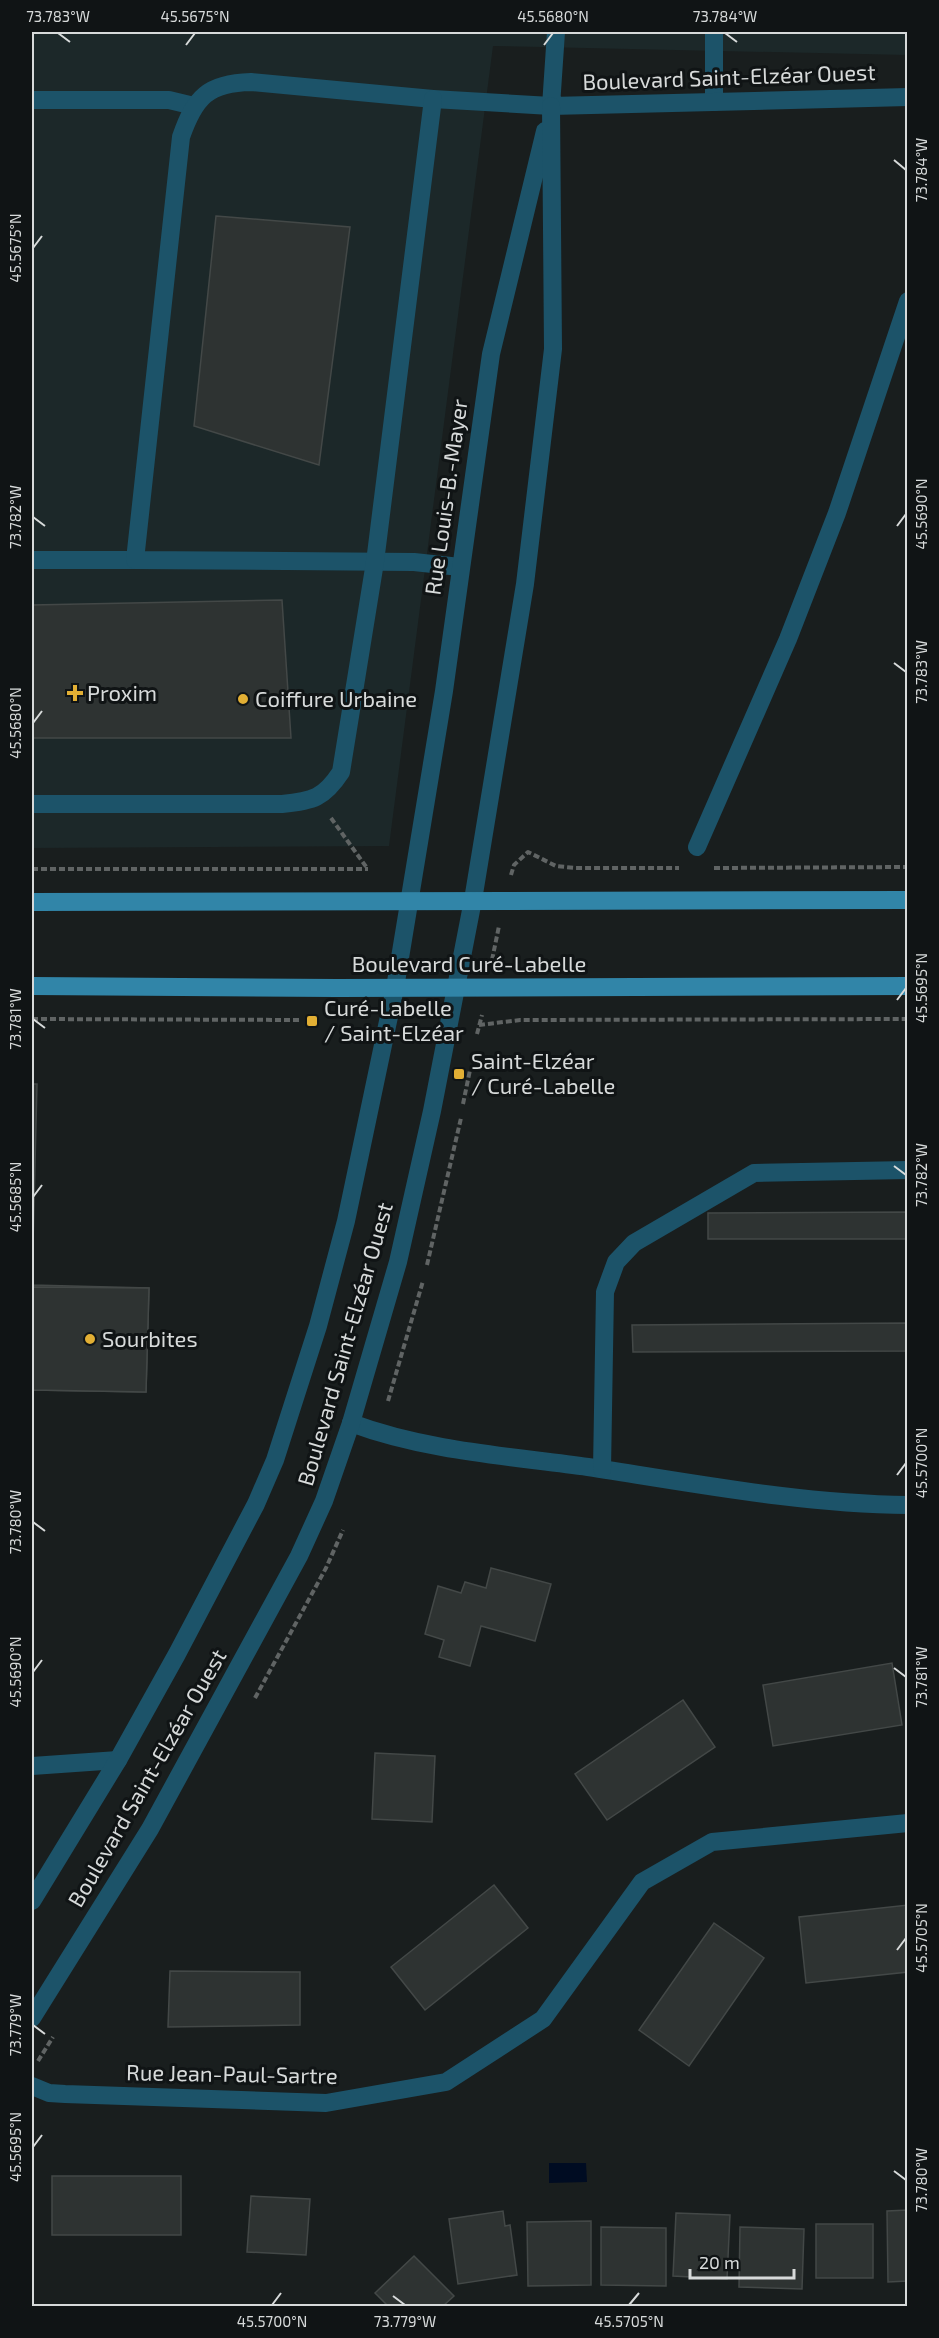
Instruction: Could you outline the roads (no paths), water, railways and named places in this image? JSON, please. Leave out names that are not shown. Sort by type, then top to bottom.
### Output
[{"type":"main road","points":[[32,902],[908,900]]},
{"type":"main road","name":"Boulevard Curé-Labelle","points":[[32,986],[395,988],[908,986]]},
{"type":"street","name":"Rue Louis-B.-Mayer","points":[[473,900],[525,584],[553,349],[551,105],[556,32]]},
{"type":"street","points":[[714,32],[714,102]]},
{"type":"street","name":"Boulevard Saint-Elzéar Ouest","points":[[194,106],[208,91],[228,82],[251,82],[433,99],[551,105],[908,97]]},
{"type":"street","points":[[32,804],[282,804],[301,802],[326,793],[341,772],[346,756],[375,562],[433,99]]},
{"type":"street","points":[[32,100],[169,100],[194,106],[182,137],[135,560]]},
{"type":"street","name":"Rue Louis-B.-Mayer","points":[[410,900],[491,354],[551,105]]},
{"type":"street","points":[[697,847],[783,650],[837,513],[908,301]]},
{"type":"street","points":[[32,560],[375,562],[460,567]]},
{"type":"street","name":"Boulevard Saint-Elzéar Ouest","points":[[32,1902],[118,1760],[242,1533],[275,1460],[318,1326],[340,1244],[395,988],[410,900]]},
{"type":"street","name":"Boulevard Saint-Elzéar Ouest","points":[[32,2018],[150,1829],[263,1625],[311,1530],[351,1423],[398,1263],[473,900]]},
{"type":"street","points":[[602,1469],[603,1304],[609,1276],[616,1262],[629,1248],[654,1229],[754,1173],[908,1170]]},
{"type":"street","points":[[351,1423],[414,1442],[844,1502],[908,1505]]},
{"type":"street","points":[[32,1766],[118,1760]]},
{"type":"street","name":"Rue Jean-Paul-Sartre","points":[[32,2086],[49,2093],[66,2094],[326,2103],[446,2082],[543,2019],[642,1882],[712,1842],[908,1824]]},
{"type":"water","points":[[549,2163],[586,2163],[587,2182],[549,2183]]},
{"type":"place","name":"Proxim","points":[[75,693]]},
{"type":"place","name":"Coiffure Urbaine","points":[[243,699]]},
{"type":"place","name":"Curé-Labelle / Saint-Elzéar","points":[[312,1021]]},
{"type":"place","name":"Saint-Elzéar / Curé-Labelle","points":[[459,1074]]},
{"type":"place","name":"Sourbites","points":[[90,1339]]}]
